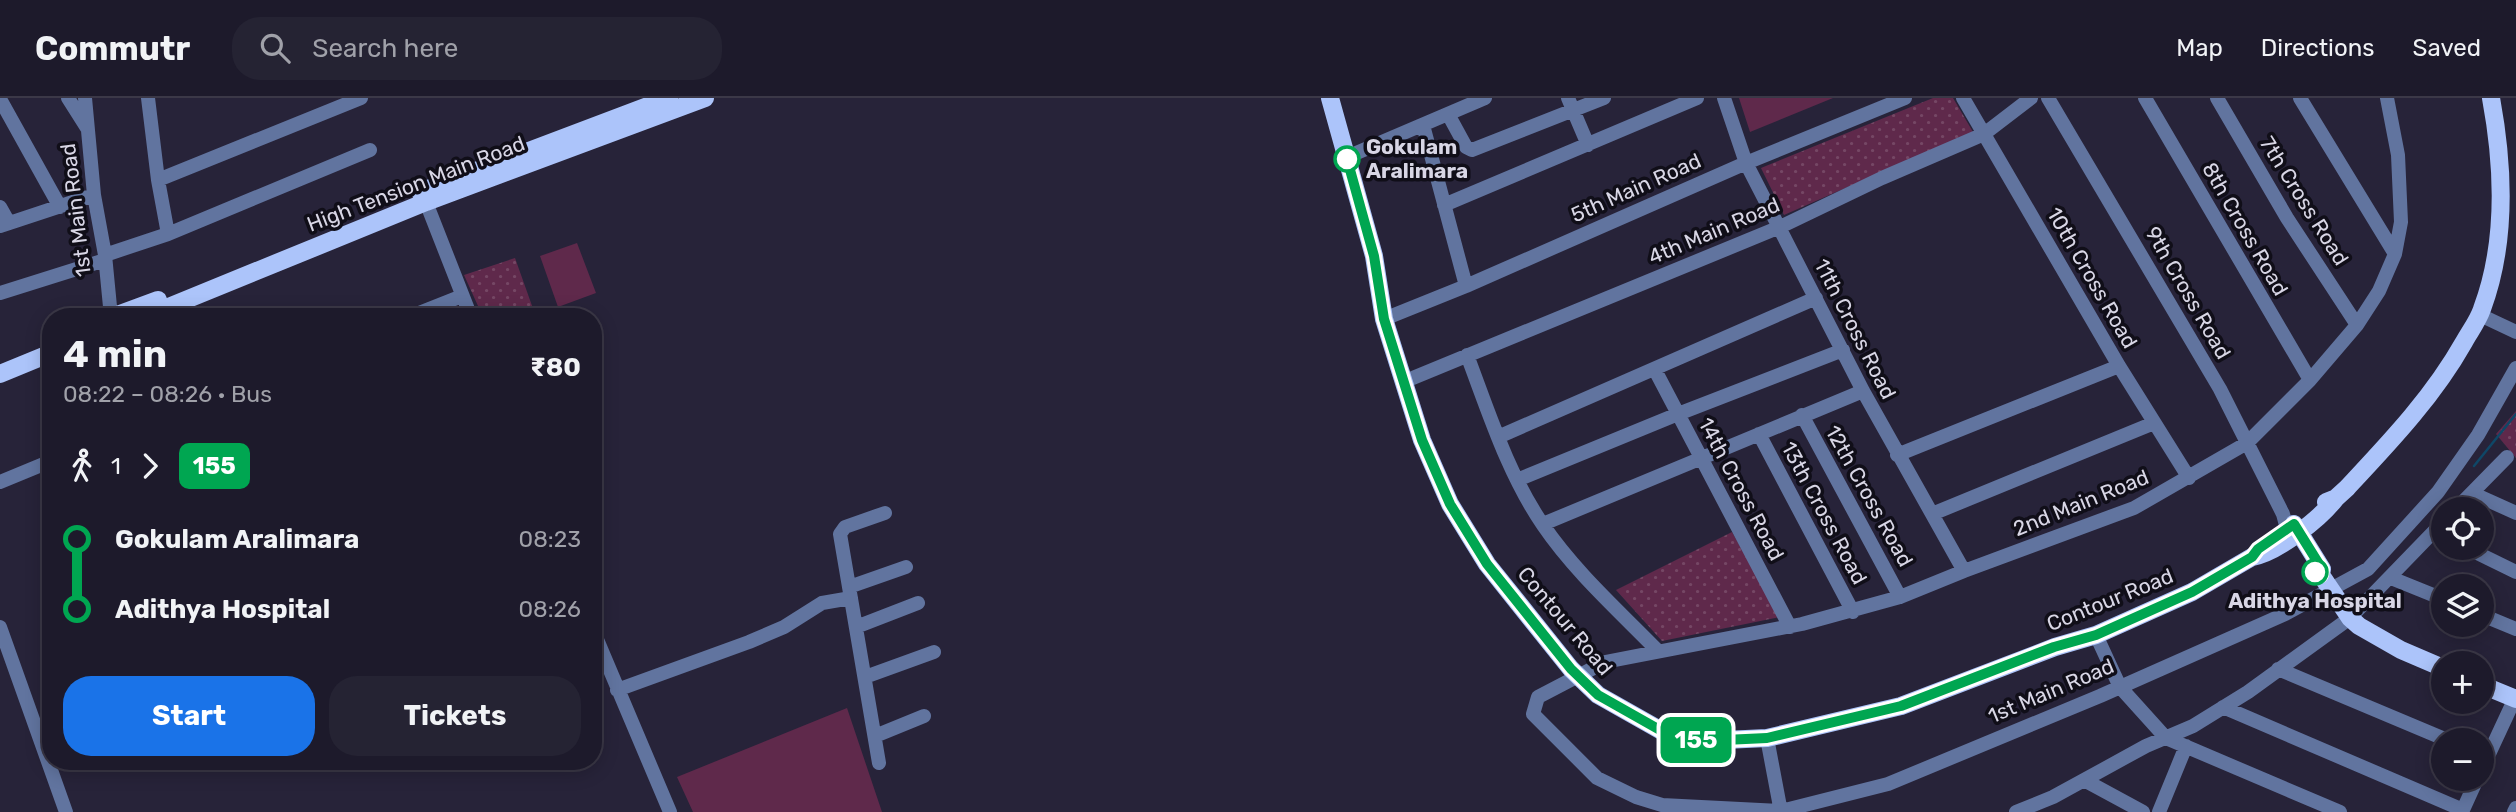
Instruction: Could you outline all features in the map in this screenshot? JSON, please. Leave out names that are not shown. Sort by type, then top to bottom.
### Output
[{"type":"main road","points":[[135,308],[424,197],[669,98]]},
{"type":"main road","name":"High Tension Main Road","points":[[165,308],[424,197],[705,98]]},
{"type":"main road","name":"Contour Road","points":[[1330,98],[1374,256],[1384,319],[1422,440],[1450,504],[1487,564],[1577,675],[1598,695],[1667,734],[1703,741],[1767,738],[1901,706],[2054,647],[2096,635],[2192,592],[2252,557],[2262,555],[2291,527],[2324,503],[2336,498],[2391,442],[2428,398],[2480,315],[2495,270],[2501,224],[2496,126],[2491,98]]},
{"type":"main road","points":[[0,362],[42,345]]},
{"type":"main road","points":[[0,374],[42,358]]},
{"type":"main road","points":[[2291,527],[2322,569],[2326,583],[2350,618],[2401,650],[2431,663]]},
{"type":"main road","points":[[2494,689],[2516,698]]},
{"type":"street","points":[[68,98],[89,132]]},
{"type":"street","name":"1st Main Road","points":[[85,98],[94,195],[105,257],[110,308]]},
{"type":"street","points":[[148,98],[168,234]]},
{"type":"street","points":[[158,180],[361,98]]},
{"type":"street","points":[[1347,157],[1485,98]]},
{"type":"street","points":[[1448,114],[1469,150],[1571,104],[1604,98]]},
{"type":"street","points":[[1444,205],[1696,98]]},
{"type":"street","name":"11th Cross Road","points":[[1724,98],[1746,163],[1863,391],[1964,571]]},
{"type":"street","name":"5th Main Road","points":[[1384,319],[1466,286],[1746,163],[1905,98]]},
{"type":"street","name":"10th Cross Road","points":[[1963,98],[2119,366],[2189,478]]},
{"type":"street","name":"4th Main Road","points":[[1403,382],[1780,227],[1882,178],[1984,134],[2031,98]]},
{"type":"street","name":"9th Cross Road","points":[[2048,98],[2220,389],[2291,527]]},
{"type":"street","name":"8th Cross Road","points":[[2145,98],[2310,380]]},
{"type":"street","name":"7th Cross Road","points":[[2217,98],[2287,218],[2357,326]]},
{"type":"street","points":[[2300,98],[2395,254]]},
{"type":"street","name":"2nd Main Road","points":[[1577,675],[1605,662],[1790,626],[1853,612],[1900,597],[2134,508],[2248,443],[2310,380],[2357,326],[2379,291],[2395,254],[2401,222],[2398,155],[2387,98]]},
{"type":"street","points":[[0,99],[60,207]]},
{"type":"street","points":[[1571,104],[1588,145]]},
{"type":"street","points":[[1423,125],[1466,286]]},
{"type":"street","points":[[0,293],[168,234],[370,150]]},
{"type":"street","points":[[0,207],[5,225],[94,195]]},
{"type":"street","points":[[424,197],[467,308]]},
{"type":"street","points":[[432,308],[462,296]]},
{"type":"street","points":[[1498,437],[1816,298]]},
{"type":"street","points":[[2480,315],[2516,332]]},
{"type":"street","points":[[1517,480],[1843,350]]},
{"type":"street","points":[[1468,355],[1517,480],[1543,524],[1569,559],[1658,651]]},
{"type":"street","points":[[1898,455],[2119,366]]},
{"type":"street","name":"1st Main Road","points":[[1577,675],[1538,697],[1533,714],[1597,778],[1636,797],[1662,805],[1781,812],[1888,784],[2120,687],[2285,614],[2326,583],[2361,573],[2377,561],[2438,492],[2478,435],[2516,368]]},
{"type":"street","name":"14th Cross Road","points":[[1655,370],[1790,626]]},
{"type":"street","points":[[1543,524],[1863,391]]},
{"type":"street","name":"12th Cross Road","points":[[1802,415],[1900,597]]},
{"type":"street","points":[[1932,514],[2154,423]]},
{"type":"street","name":"13th Cross Road","points":[[1759,434],[1853,612]]},
{"type":"street","points":[[2468,497],[2507,457]]},
{"type":"street","points":[[0,482],[42,465]]},
{"type":"street","points":[[2472,493],[2516,513]]},
{"type":"street","points":[[879,762],[840,534],[842,530],[885,513]]},
{"type":"street","points":[[2016,812],[2053,797],[2223,708],[2350,618],[2431,539]]},
{"type":"street","points":[[2492,560],[2516,572]]},
{"type":"street","points":[[617,690],[784,627],[822,603],[906,567]]},
{"type":"street","points":[[2391,578],[2431,594]]},
{"type":"street","points":[[856,627],[918,603]]},
{"type":"street","points":[[2494,620],[2516,629]]},
{"type":"street","points":[[0,627],[42,754]]},
{"type":"street","points":[[2096,635],[2120,687],[2166,738],[2340,812]]},
{"type":"street","points":[[602,652],[669,810],[653,812]]},
{"type":"street","points":[[865,677],[934,652]]},
{"type":"street","points":[[2278,669],[2431,733]]},
{"type":"street","points":[[2494,739],[2516,698]]},
{"type":"street","points":[[2223,708],[2463,811],[2472,791]]},
{"type":"street","points":[[875,736],[924,716]]},
{"type":"street","points":[[1767,738],[1781,812]]},
{"type":"street","points":[[2159,812],[2186,746]]},
{"type":"street","points":[[47,770],[60,809]]},
{"type":"street","points":[[2084,780],[2143,812]]},
{"type":"shaded area","points":[[1739,98],[1833,98],[1750,132]]},
{"type":"shaded area","points":[[1933,98],[1953,98],[1973,132],[1784,215],[1761,168]]},
{"type":"shaded area","points":[[577,243],[596,293],[558,307],[540,256]]},
{"type":"shaded area","points":[[515,258],[533,308],[479,308],[464,275]]},
{"type":"shaded area","points":[[2516,411],[2516,458],[2496,434]]},
{"type":"shaded area","points":[[1732,532],[1780,617],[1662,641],[1616,590]]},
{"type":"shaded area","points":[[847,708],[882,812],[693,812],[677,777]]},
{"type":"waterway","points":[[2474,466],[2516,414]]},
{"type":"bus line","name":"155","points":[[1347,159],[1374,256],[1384,319],[1422,440],[1450,504],[1487,564],[1571,669],[1598,695],[1667,734],[1703,741],[1767,738],[1901,706],[2054,647],[2096,635],[2192,592],[2252,557],[2258,549],[2294,524],[2322,569],[2321,575],[2315,572]]},
{"type":"place","name":"Gokulam Aralimara","points":[[1347,159]]},
{"type":"place","name":"Adithya Hospital","points":[[2315,572]]}]
